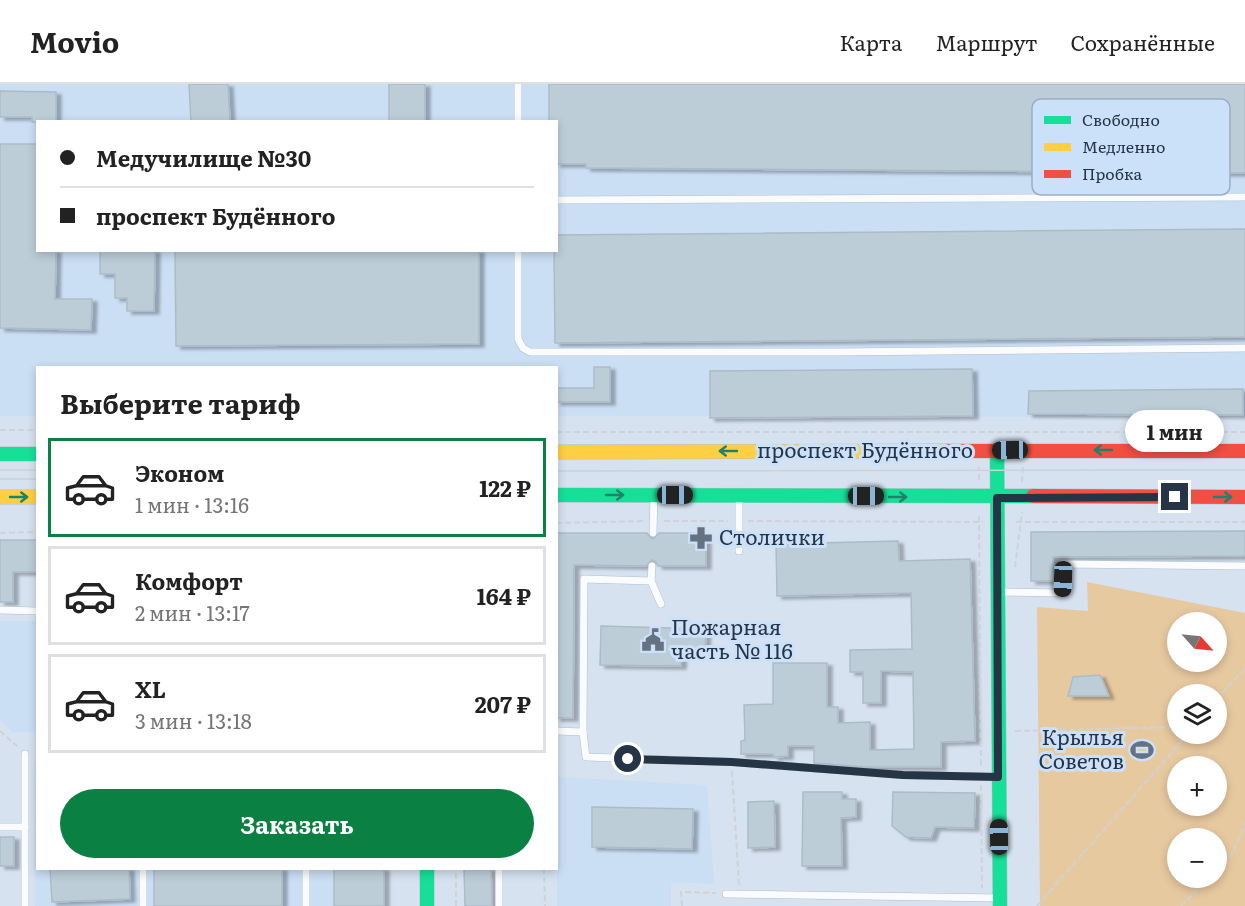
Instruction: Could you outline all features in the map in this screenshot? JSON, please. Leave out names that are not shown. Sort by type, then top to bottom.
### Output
[{"type":"main road","points":[[997,450],[1000,902]]},
{"type":"main road","name":"проспект Будённого","points":[[558,452],[1245,451]]},
{"type":"main road","points":[[0,454],[36,454]]},
{"type":"main road","points":[[558,495],[1245,497]]},
{"type":"main road","points":[[0,497],[36,497]]},
{"type":"main road","points":[[427,870],[428,906]]},
{"type":"lane","points":[[518,84],[518,120]]},
{"type":"lane","points":[[558,200],[1245,196]]},
{"type":"lane","points":[[518,252],[518,339],[523,348],[530,352],[1245,348]]},
{"type":"lane","points":[[653,533],[654,495]]},
{"type":"lane","points":[[739,496],[739,551]]},
{"type":"lane","points":[[997,592],[1062,593],[1063,564],[1245,566]]},
{"type":"lane","points":[[652,566],[651,581],[661,604]]},
{"type":"lane","points":[[651,581],[584,579],[583,732],[586,758],[732,762],[998,777]]},
{"type":"lane","points":[[0,610],[36,611]]},
{"type":"lane","points":[[558,731],[583,732]]},
{"type":"lane","points":[[25,754],[25,906]]},
{"type":"lane","points":[[0,827],[25,827]]},
{"type":"lane","points":[[143,870],[143,906]]},
{"type":"lane","points":[[306,870],[306,906]]},
{"type":"lane","points":[[499,870],[499,906]]},
{"type":"lane","points":[[726,894],[982,897],[1000,902]]},
{"type":"path","points":[[0,430],[36,430]]},
{"type":"path","points":[[558,432],[1245,432]]},
{"type":"path","points":[[979,464],[979,488]]},
{"type":"path","points":[[1022,485],[1023,464]]},
{"type":"path","points":[[1015,568],[1022,512]]},
{"type":"path","points":[[979,516],[982,897]]},
{"type":"path","points":[[558,524],[653,521],[984,522]]},
{"type":"path","points":[[1016,522],[1245,522]]},
{"type":"path","points":[[0,532],[36,532]]},
{"type":"path","points":[[1227,688],[1245,668]]},
{"type":"path","points":[[1015,731],[1167,727]]},
{"type":"path","points":[[0,731],[25,754]]},
{"type":"path","points":[[1037,906],[1179,744]]},
{"type":"path","points":[[732,762],[740,894]]},
{"type":"path","points":[[1227,859],[1233,853],[1245,822]]},
{"type":"path","points":[[456,870],[456,906]]},
{"type":"path","points":[[544,870],[545,906]]},
{"type":"path","points":[[1181,906],[1199,888]]},
{"type":"path","points":[[682,906],[681,892],[726,894]]},
{"type":"shaded area","points":[[0,84],[1245,84],[1245,417],[558,416],[558,366],[36,366],[36,416],[0,416]]},
{"type":"shaded area","name":"Крылья Советов","points":[[1087,582],[1245,613],[1245,906],[1040,906],[1037,607],[1088,611]]},
{"type":"shaded area","points":[[0,621],[36,621],[36,732],[12,732],[0,719]]},
{"type":"shaded area","points":[[34,762],[36,762],[36,870],[384,870],[384,906],[35,906]]},
{"type":"shaded area","points":[[558,777],[707,785],[714,884],[671,882],[671,906],[557,906]]},
{"type":"building","points":[[189,84],[228,84],[230,120],[191,120]]},
{"type":"building","points":[[389,84],[425,84],[425,120],[389,120]]},
{"type":"building","points":[[549,84],[1245,84],[1245,173],[1230,173],[1230,99],[1032,99],[1032,171],[586,168],[586,164],[558,164],[558,120],[549,120]]},
{"type":"building","points":[[0,91],[56,92],[56,120],[32,122],[32,117],[0,117]]},
{"type":"building","points":[[0,144],[36,144],[36,252],[56,252],[55,299],[92,299],[91,330],[0,328]]},
{"type":"building","points":[[1245,229],[1245,337],[555,343],[554,252],[558,252],[558,235]]},
{"type":"building","points":[[100,252],[155,252],[154,311],[127,311],[127,298],[115,298],[115,274],[100,274]]},
{"type":"building","points":[[175,252],[479,252],[479,344],[176,346]]},
{"type":"building","points":[[594,367],[610,367],[610,402],[558,402],[558,388],[594,388]]},
{"type":"building","points":[[972,369],[973,416],[710,418],[710,371]]},
{"type":"building","points":[[1243,389],[1243,415],[1028,414],[1029,391]]},
{"type":"building","points":[[1245,531],[1245,556],[1053,557],[1054,581],[1031,581],[1031,532]]},
{"type":"building","points":[[558,533],[647,533],[653,539],[659,533],[706,533],[706,566],[658,566],[652,560],[646,566],[574,565],[573,718],[558,718]]},
{"type":"building","points":[[0,540],[36,540],[36,572],[13,572],[13,602],[0,602]]},
{"type":"building","points":[[898,541],[899,561],[970,559],[975,741],[941,742],[941,767],[866,767],[814,763],[814,746],[788,746],[788,756],[741,754],[741,741],[745,740],[744,705],[773,704],[773,663],[827,663],[827,707],[838,707],[838,723],[870,722],[870,750],[914,749],[913,672],[881,671],[881,703],[863,703],[863,672],[850,672],[850,650],[912,649],[911,593],[777,596],[776,544]]},
{"type":"building","name":"Пожарная часть № 116","points":[[601,626],[706,629],[705,651],[682,650],[681,666],[600,665]]},
{"type":"building","points":[[1100,675],[1109,696],[1068,696],[1073,677]]},
{"type":"building","points":[[803,792],[842,792],[842,799],[856,799],[856,817],[841,818],[842,866],[802,866]]},
{"type":"building","points":[[893,792],[975,793],[974,828],[935,827],[931,838],[906,837],[892,826]]},
{"type":"building","points":[[774,801],[775,847],[748,848],[748,802]]},
{"type":"building","points":[[592,807],[693,809],[692,849],[592,847]]},
{"type":"building","points":[[0,837],[14,837],[14,866],[0,866]]},
{"type":"building","points":[[50,870],[129,870],[130,899],[52,902]]},
{"type":"building","points":[[154,870],[282,870],[282,906],[154,906]]},
{"type":"building","points":[[334,870],[384,870],[384,906],[334,906]]},
{"type":"building","points":[[464,870],[491,870],[492,906],[465,906]]},
{"type":"tram line","points":[[0,470],[36,470]]},
{"type":"tram line","points":[[558,471],[1245,470]]},
{"type":"tram line","points":[[0,479],[36,479]]},
{"type":"traffic: fast","points":[[997,450],[1000,906]]},
{"type":"traffic: fast","points":[[0,454],[36,454]]},
{"type":"traffic: fast","points":[[558,495],[1033,496]]},
{"type":"traffic: fast","points":[[427,870],[427,906]]},
{"type":"traffic: slow","points":[[558,452],[947,451]]},
{"type":"traffic: slow","points":[[0,497],[36,497]]},
{"type":"traffic: jam","points":[[947,451],[1245,451]]},
{"type":"traffic: jam","points":[[1033,496],[1245,497]]},
{"type":"place","name":"Столички","points":[[701,538]]},
{"type":"place","name":"Пожарная часть № 116","points":[[653,640]]},
{"type":"place","name":"Крылья Советов","points":[[1142,750]]},
{"type":"route","points":[[628,759],[732,762],[903,775],[998,777],[997,498],[1175,497]]}]
